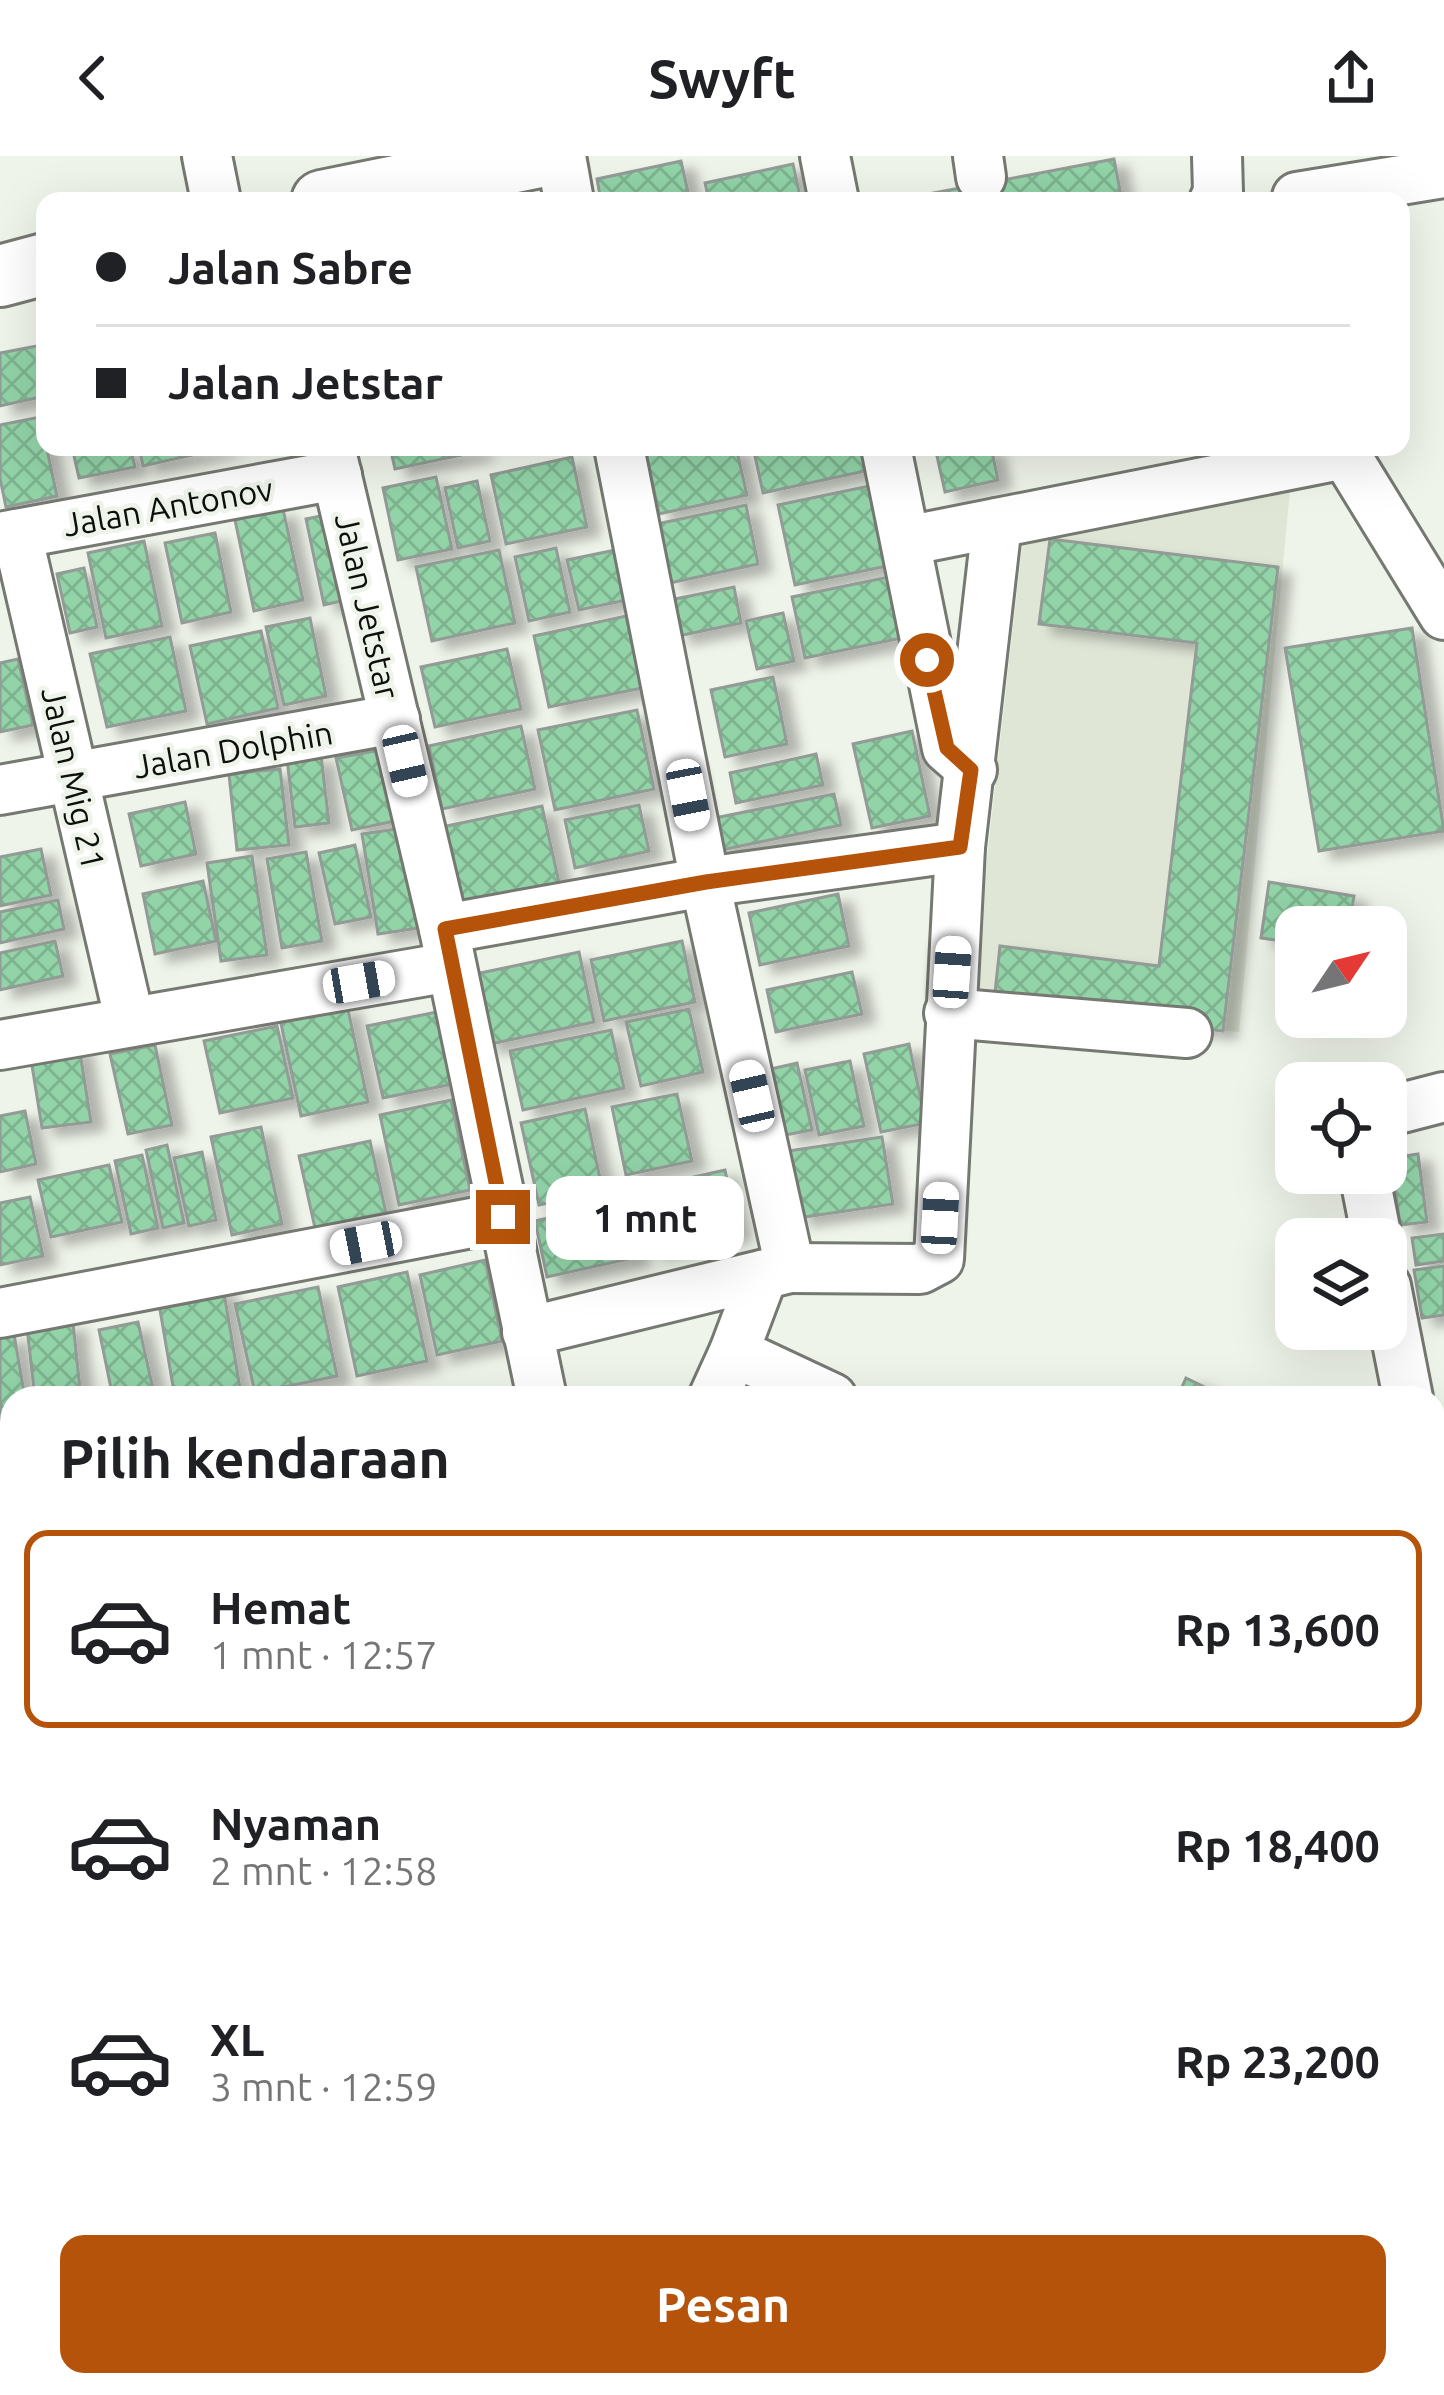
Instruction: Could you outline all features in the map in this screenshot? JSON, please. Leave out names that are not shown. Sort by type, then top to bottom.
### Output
[{"type":"main road","points":[[366,192],[544,156]]},
{"type":"main road","points":[[0,276],[36,266]]},
{"type":"street","points":[[207,156],[214,192]]},
{"type":"street","points":[[561,156],[567,192]]},
{"type":"street","points":[[825,156],[832,192]]},
{"type":"street","points":[[1217,156],[1218,192]]},
{"type":"street","points":[[1295,185],[1444,173]]},
{"type":"street","points":[[621,456],[706,882],[776,1271],[718,1386]]},
{"type":"street","points":[[888,456],[934,700],[947,748],[971,770]]},
{"type":"street","points":[[905,542],[1316,456]]},
{"type":"street","points":[[1349,456],[1444,615]]},
{"type":"street","name":"Jalan Antonov","points":[[8,535],[333,461]]},
{"type":"street","name":"Jalan Jetstar","points":[[333,461],[447,948],[539,1386]]},
{"type":"street","points":[[527,1332],[776,1271],[920,1269],[939,1259],[960,847],[998,523]]},
{"type":"street","name":"Jalan Mig 21","points":[[8,535],[74,778],[130,1022]]},
{"type":"street","name":"Jalan Dolphin","points":[[0,790],[395,719]]},
{"type":"street","points":[[0,1045],[130,1022],[706,882],[960,847]]},
{"type":"street","points":[[949,1013],[1187,1033]]},
{"type":"street","points":[[1407,1107],[1444,1097]]},
{"type":"street","points":[[0,1313],[503,1217]]},
{"type":"street","points":[[1406,1350],[1418,1386]]},
{"type":"street","points":[[734,1352],[806,1386]]},
{"type":"shaded area","points":[[1291,479],[1239,1032],[970,1009],[1023,538]]},
{"type":"building","points":[[1114,159],[1120,192],[939,192]]},
{"type":"building","points":[[681,161],[688,192],[599,192],[597,179]]},
{"type":"building","points":[[793,164],[799,192],[707,192],[705,183]]},
{"type":"building","points":[[36,346],[36,398],[0,406],[0,353]]},
{"type":"building","points":[[36,418],[36,456],[48,456],[57,496],[6,507],[0,478],[0,425]]},
{"type":"building","points":[[74,456],[132,456],[135,467],[79,478]]},
{"type":"building","points":[[141,456],[188,456],[143,466]]},
{"type":"building","points":[[392,456],[456,456],[395,469]]},
{"type":"building","points":[[647,456],[738,456],[747,495],[659,514]]},
{"type":"building","points":[[755,456],[876,456],[879,468],[763,493]]},
{"type":"building","points":[[937,456],[993,456],[998,480],[945,492]]},
{"type":"building","points":[[572,457],[587,527],[506,544],[491,475]]},
{"type":"building","points":[[436,477],[452,549],[398,560],[383,488]]},
{"type":"building","points":[[477,481],[490,541],[458,548],[445,488]]},
{"type":"building","points":[[869,486],[887,566],[795,585],[778,505]]},
{"type":"building","points":[[746,505],[758,564],[670,583],[657,524]]},
{"type":"building","points":[[283,509],[303,600],[254,611],[235,520]]},
{"type":"building","points":[[336,513],[354,598],[324,605],[306,519]]},
{"type":"building","points":[[215,533],[231,612],[182,623],[165,543]]},
{"type":"building","points":[[1050,539],[1278,567],[1223,1031],[994,1002],[1000,946],[1159,966],[1197,643],[1039,624]]},
{"type":"building","points":[[144,541],[162,626],[106,638],[88,553]]},
{"type":"building","points":[[556,548],[570,612],[529,621],[515,557]]},
{"type":"building","points":[[625,548],[636,598],[579,610],[567,560]]},
{"type":"building","points":[[499,550],[515,623],[432,641],[416,567]]},
{"type":"building","points":[[84,568],[97,627],[70,633],[57,574]]},
{"type":"building","points":[[903,574],[916,635],[805,658],[792,597]]},
{"type":"building","points":[[734,587],[741,623],[678,636],[670,600]]},
{"type":"building","points":[[783,613],[794,661],[757,669],[746,621]]},
{"type":"building","points":[[626,616],[642,688],[549,707],[534,636]]},
{"type":"building","points":[[310,618],[326,696],[284,705],[266,627]]},
{"type":"building","points":[[1412,628],[1444,831],[1319,851],[1285,648]]},
{"type":"building","points":[[261,631],[278,708],[207,724],[190,646]]},
{"type":"building","points":[[170,637],[186,711],[107,727],[90,654]]},
{"type":"building","points":[[507,649],[521,709],[435,727],[421,667]]},
{"type":"building","points":[[18,659],[33,725],[0,732],[0,663]]},
{"type":"building","points":[[773,677],[787,744],[725,757],[711,690]]},
{"type":"building","points":[[637,710],[654,789],[555,810],[538,730]]},
{"type":"building","points":[[521,726],[535,789],[442,809],[429,746]]},
{"type":"building","points":[[912,731],[930,816],[872,828],[853,744]]},
{"type":"building","points":[[380,750],[395,821],[352,830],[336,758]]},
{"type":"building","points":[[816,754],[823,785],[736,803],[730,773]]},
{"type":"building","points":[[321,755],[329,823],[295,827],[287,759]]},
{"type":"building","points":[[280,769],[289,845],[237,850],[229,774]]},
{"type":"building","points":[[834,794],[841,825],[717,851],[710,819]]},
{"type":"building","points":[[185,802],[196,854],[141,866],[129,814]]},
{"type":"building","points":[[639,805],[649,851],[575,868],[565,820]]},
{"type":"building","points":[[542,806],[560,887],[459,908],[442,827]]},
{"type":"building","points":[[410,827],[426,927],[378,934],[362,834]]},
{"type":"building","points":[[355,845],[371,917],[335,924],[319,853]]},
{"type":"building","points":[[41,849],[51,895],[0,906],[0,857]]},
{"type":"building","points":[[306,852],[322,941],[282,948],[267,859]]},
{"type":"building","points":[[252,856],[267,955],[221,961],[207,863]]},
{"type":"building","points":[[203,881],[216,941],[155,954],[143,894]]},
{"type":"building","points":[[1269,882],[1354,896],[1352,906],[1275,906],[1275,940],[1261,938]]},
{"type":"building","points":[[838,894],[849,946],[760,965],[749,913]]},
{"type":"building","points":[[58,900],[64,929],[0,943],[0,912]]},
{"type":"building","points":[[55,941],[63,976],[0,990],[0,953]]},
{"type":"building","points":[[682,941],[695,1002],[604,1021],[591,960]]},
{"type":"building","points":[[579,952],[594,1022],[486,1045],[471,975]]},
{"type":"building","points":[[852,972],[862,1014],[776,1032],[767,990]]},
{"type":"building","points":[[347,1005],[368,1102],[301,1116],[280,1019]]},
{"type":"building","points":[[689,1009],[703,1072],[641,1086],[626,1022]]},
{"type":"building","points":[[442,1011],[458,1083],[383,1098],[367,1026]]},
{"type":"building","points":[[277,1026],[293,1098],[220,1113],[204,1041]]},
{"type":"building","points":[[611,1030],[624,1088],[523,1110],[510,1051]]},
{"type":"building","points":[[909,1044],[926,1123],[881,1132],[864,1054]]},
{"type":"building","points":[[155,1045],[172,1125],[128,1134],[110,1054]]},
{"type":"building","points":[[79,1046],[91,1122],[42,1128],[30,1053]]},
{"type":"building","points":[[850,1061],[864,1126],[819,1135],[805,1070]]},
{"type":"building","points":[[797,1063],[812,1130],[785,1135],[771,1069]]},
{"type":"building","points":[[677,1094],[692,1161],[626,1175],[612,1107]]},
{"type":"building","points":[[451,1100],[470,1190],[399,1205],[380,1115]]},
{"type":"building","points":[[585,1109],[603,1192],[539,1205],[521,1123]]},
{"type":"building","points":[[25,1111],[36,1164],[0,1172],[0,1116]]},
{"type":"building","points":[[261,1127],[282,1224],[232,1235],[211,1137]]},
{"type":"building","points":[[882,1137],[893,1204],[798,1218],[788,1151]]},
{"type":"building","points":[[370,1141],[386,1213],[315,1228],[299,1156]]},
{"type":"building","points":[[167,1145],[184,1223],[163,1228],[146,1150]]},
{"type":"building","points":[[202,1152],[216,1220],[189,1226],[174,1158]]},
{"type":"building","points":[[1418,1154],[1427,1222],[1407,1224],[1407,1218],[1399,1218],[1396,1194],[1407,1194],[1407,1156]]},
{"type":"building","points":[[142,1155],[158,1228],[131,1234],[115,1161]]},
{"type":"building","points":[[109,1165],[122,1222],[51,1237],[38,1180]]},
{"type":"building","points":[[725,1170],[738,1232],[652,1250],[639,1189]]},
{"type":"building","points":[[30,1197],[43,1256],[0,1265],[0,1203]]},
{"type":"building","points":[[625,1201],[637,1257],[547,1277],[535,1221]]},
{"type":"building","points":[[1444,1234],[1444,1261],[1416,1265],[1412,1238]]},
{"type":"building","points":[[485,1260],[502,1341],[437,1355],[420,1275]]},
{"type":"building","points":[[1444,1266],[1444,1315],[1422,1318],[1414,1270]]},
{"type":"building","points":[[407,1272],[427,1361],[357,1376],[338,1287]]},
{"type":"building","points":[[223,1287],[240,1386],[173,1386],[158,1298]]},
{"type":"building","points":[[318,1287],[337,1376],[289,1386],[253,1386],[235,1304]]},
{"type":"building","points":[[138,1322],[152,1386],[111,1386],[99,1330]]},
{"type":"building","points":[[73,1323],[80,1386],[34,1386],[27,1328]]},
{"type":"building","points":[[14,1334],[23,1386],[0,1386],[0,1337]]},
{"type":"route","points":[[503,1217],[445,929],[706,882],[960,847],[971,770],[947,748],[927,660]]}]
